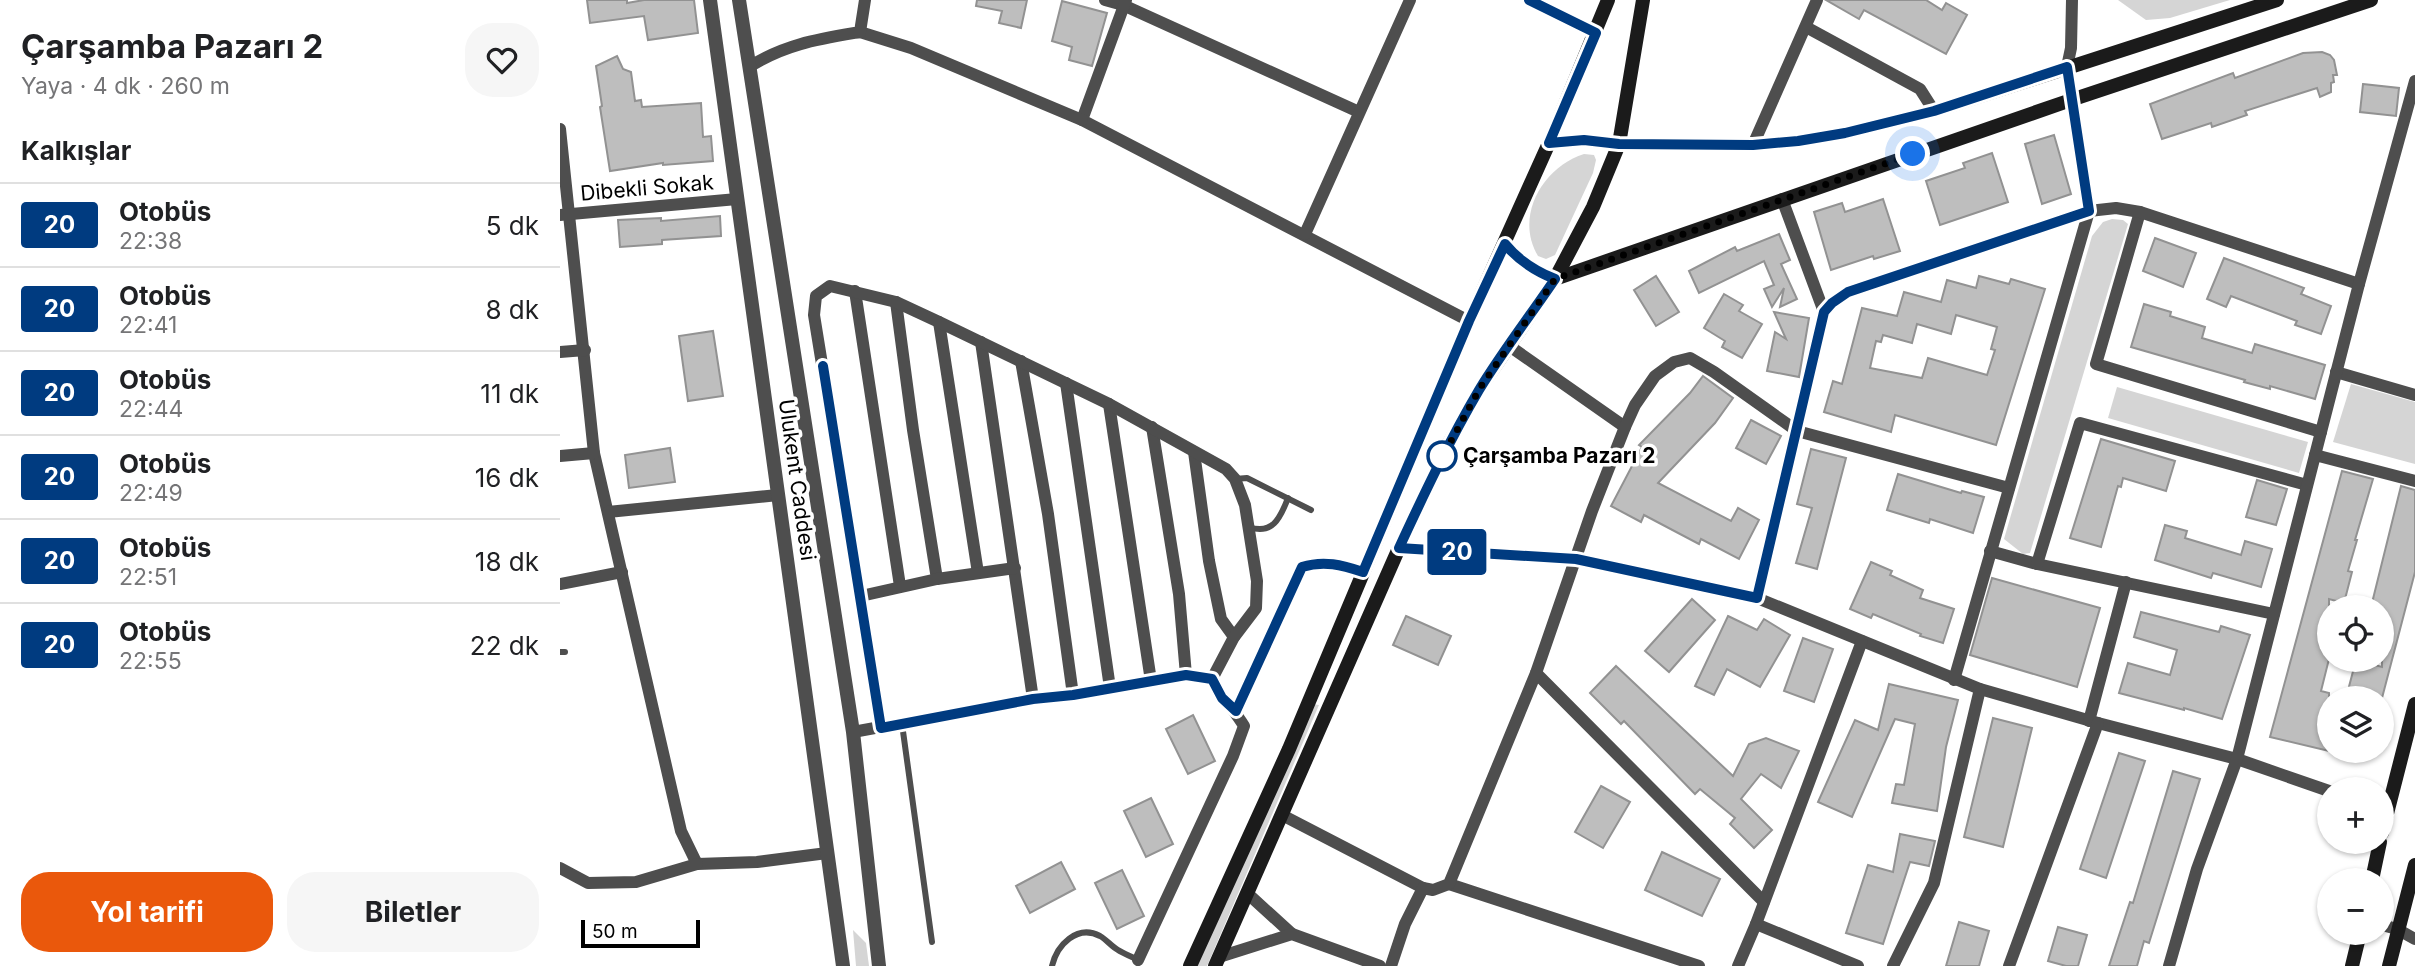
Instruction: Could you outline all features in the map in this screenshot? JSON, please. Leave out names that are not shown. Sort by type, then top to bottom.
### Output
[{"type":"main road","points":[[1190,966],[1289,749],[1469,321],[1549,143],[1608,0]]},
{"type":"main road","points":[[1217,961],[1399,548],[1448,445],[1508,345],[1555,279],[1593,207],[1619,144],[1643,0]]},
{"type":"main road","points":[[1549,143],[1584,140],[1619,144],[1753,145],[1845,133],[1934,111],[2277,0]]},
{"type":"main road","points":[[1505,244],[1516,257],[1530,267],[1555,279],[2071,100],[2371,0]]},
{"type":"main road","points":[[2394,777],[2415,704]]},
{"type":"main road","points":[[2389,966],[2415,864]]},
{"type":"main road","points":[[2352,966],[2357,945]]},
{"type":"street","name":"Ulukent Caddesi","points":[[710,0],[843,966]]},
{"type":"street","points":[[739,0],[853,732],[879,966]]},
{"type":"street","points":[[860,32],[865,0]]},
{"type":"street","points":[[1105,0],[1124,2],[1359,113]]},
{"type":"street","points":[[1305,234],[1410,0]]},
{"type":"street","points":[[1529,0],[1596,33]]},
{"type":"street","points":[[1753,145],[1817,0]]},
{"type":"street","points":[[1954,680],[2089,211],[2067,67],[2071,48],[2072,0]]},
{"type":"street","points":[[1082,120],[1124,2]]},
{"type":"street","points":[[1806,27],[1920,89],[1934,111]]},
{"type":"street","points":[[749,67],[764,57],[803,41],[860,32],[911,48],[1082,120],[1469,321]]},
{"type":"street","points":[[2169,966],[2197,869],[2237,759],[2359,284],[2415,81]]},
{"type":"street","points":[[560,129],[565,215],[584,350],[594,453],[681,831],[696,864]]},
{"type":"street","name":"Dibekli Sokak","points":[[565,215],[737,199]]},
{"type":"street","points":[[1782,199],[1824,312]]},
{"type":"street","points":[[1757,598],[1824,312],[1848,292],[2089,211],[2116,208],[2140,212],[2359,284]]},
{"type":"street","points":[[2140,212],[2096,364],[2321,432]]},
{"type":"street","points":[[881,728],[814,315],[816,296],[830,286],[896,302],[1109,404],[1226,469],[1235,479],[1245,505],[1257,581],[1256,608],[1234,637],[1212,679]]},
{"type":"street","points":[[855,291],[900,586]]},
{"type":"street","points":[[896,302],[937,579]]},
{"type":"street","points":[[939,322],[978,573]]},
{"type":"street","points":[[981,342],[1033,699]]},
{"type":"street","points":[[1508,345],[1625,427]]},
{"type":"street","points":[[560,352],[584,350]]},
{"type":"street","points":[[1449,884],[1536,673],[1625,427],[1635,405],[1655,376],[1674,362],[1690,358],[1797,431],[2009,488]]},
{"type":"street","points":[[1021,361],[1048,514],[1073,695]]},
{"type":"street","points":[[2336,372],[2415,395]]},
{"type":"street","points":[[1066,383],[1110,688]]},
{"type":"street","points":[[1109,404],[1150,681]]},
{"type":"street","points":[[2038,564],[2080,423],[2308,485]]},
{"type":"street","points":[[1152,427],[1179,594],[1186,675]]},
{"type":"street","points":[[1194,452],[1209,561],[1221,619],[1234,637]]},
{"type":"street","points":[[560,456],[594,453]]},
{"type":"street","points":[[2315,455],[2415,481]]},
{"type":"street","points":[[608,512],[778,495]]},
{"type":"street","points":[[1399,548],[1576,559],[1757,598],[1980,689],[2237,759],[2317,787]]},
{"type":"street","points":[[1990,551],[2038,564],[2274,614]]},
{"type":"street","points":[[1236,711],[1302,567],[1315,563],[1335,563],[1363,572]]},
{"type":"street","points":[[861,596],[937,579],[1015,568]]},
{"type":"street","points":[[560,584],[621,572]]},
{"type":"street","points":[[2010,966],[2094,722],[2126,582]]},
{"type":"street","points":[[1738,966],[1765,902],[1862,642]]},
{"type":"street","points":[[1536,673],[1765,902]]},
{"type":"street","points":[[853,732],[1033,699],[1073,695],[1186,675],[1212,679]]},
{"type":"street","points":[[1138,960],[1233,756],[1244,726],[1236,711],[1222,698],[1212,679]]},
{"type":"street","points":[[1893,966],[1934,883],[1980,689]]},
{"type":"street","points":[[1282,815],[1423,888],[1433,890],[1449,884],[1699,966]]},
{"type":"street","points":[[560,868],[588,883],[636,882],[696,864],[757,862],[827,853]]},
{"type":"street","points":[[1391,966],[1405,925],[1423,888]]},
{"type":"street","points":[[1247,893],[1292,934],[1380,966]]},
{"type":"street","points":[[1756,924],[1858,966]]},
{"type":"street","points":[[2394,928],[2415,939]]},
{"type":"street","points":[[1217,961],[1292,934]]},
{"type":"lane","points":[[1235,479],[1247,478],[1311,510]]},
{"type":"lane","points":[[1248,527],[1260,531],[1271,528],[1288,498]]},
{"type":"lane","points":[[902,724],[932,942]]},
{"type":"lane","points":[[1052,966],[1056,951],[1068,939],[1082,933],[1099,936],[1116,949],[1138,960]]},
{"type":"shaded area","points":[[2118,0],[2230,0],[2170,18],[2146,20]]},
{"type":"shaded area","points":[[1584,154],[1594,155],[1596,160],[1593,173],[1555,255],[1546,259],[1538,256],[1531,241],[1529,225],[1537,195],[1545,181],[1556,170],[1569,160]]},
{"type":"shaded area","points":[[2123,220],[2128,224],[2030,553],[2023,554],[2004,539],[2092,236],[2103,222]]},
{"type":"shaded area","points":[[2351,384],[2415,402],[2415,464],[2333,442]]},
{"type":"shaded area","points":[[2117,387],[2308,442],[2299,473],[2108,418]]},
{"type":"shaded area","points":[[1312,704],[1319,705],[1207,966],[1195,966]]},
{"type":"shaded area","points":[[853,930],[866,943],[869,966],[856,966]]},
{"type":"building","points":[[587,0],[627,0],[627,3],[644,0],[694,0],[698,33],[648,40],[644,16],[590,23]]},
{"type":"building","points":[[977,0],[1027,0],[1021,28],[999,23],[1002,11],[976,6]]},
{"type":"building","points":[[1826,0],[1926,0],[1942,10],[1946,3],[1967,15],[1946,54],[1864,10],[1859,19]]},
{"type":"building","points":[[1062,1],[1107,13],[1092,66],[1069,60],[1072,47],[1052,41]]},
{"type":"building","points":[[2322,52],[2334,60],[2337,75],[2333,75],[2331,92],[2320,97],[2317,88],[2245,111],[2247,115],[2212,127],[2211,123],[2162,139],[2150,104],[2233,73],[2235,78],[2303,53]]},
{"type":"building","points":[[617,56],[623,69],[631,72],[635,101],[641,100],[642,107],[701,103],[703,137],[711,136],[713,161],[663,163],[610,171],[596,66]]},
{"type":"building","points":[[2363,84],[2399,88],[2396,116],[2360,112]]},
{"type":"building","points":[[2054,135],[2071,194],[2042,204],[2025,144]]},
{"type":"building","points":[[1992,153],[2008,202],[1940,225],[1926,181],[1965,168],[1963,163]]},
{"type":"building","points":[[1883,199],[1900,251],[1874,259],[1873,256],[1831,270],[1814,212],[1842,203],[1845,212]]},
{"type":"building","points":[[720,216],[721,236],[662,240],[662,244],[620,247],[618,220],[661,218],[661,221]]},
{"type":"building","points":[[1779,234],[1790,260],[1781,264],[1797,299],[1780,307],[1784,288],[1772,307],[1764,289],[1774,285],[1764,261],[1699,293],[1689,271],[1735,247],[1737,251]]},
{"type":"building","points":[[2155,238],[2196,253],[2183,287],[2143,271]]},
{"type":"building","points":[[2224,258],[2304,288],[2301,294],[2331,306],[2321,334],[2295,325],[2297,321],[2231,296],[2226,307],[2207,299]]},
{"type":"building","points":[[1656,276],[1679,312],[1656,326],[1634,290]]},
{"type":"building","points":[[1979,276],[2009,284],[2011,279],[2045,289],[1996,445],[1895,415],[1891,432],[1824,412],[1833,381],[1842,384],[1862,308],[1897,316],[1904,292],[1941,302],[1947,280],[1976,288]],"holes":[[[1956,315],[1997,327],[1991,349],[1995,350],[1987,375],[1928,358],[1922,378],[1870,368],[1876,341],[1881,342],[1883,335],[1912,343],[1917,324],[1951,334]]]},
{"type":"building","points":[[1724,294],[1743,305],[1739,311],[1762,324],[1742,358],[1722,347],[1725,341],[1704,328]]},
{"type":"building","points":[[2144,304],[2205,327],[2202,338],[2252,353],[2255,344],[2325,365],[2315,399],[2270,386],[2270,389],[2244,382],[2245,380],[2131,347]]},
{"type":"building","points":[[1774,312],[1809,318],[1799,377],[1767,371],[1775,332],[1786,339]]},
{"type":"building","points":[[713,331],[723,396],[688,401],[679,336]]},
{"type":"building","points":[[1703,376],[1733,398],[1715,423],[1658,483],[1731,521],[1738,508],[1759,520],[1739,559],[1701,539],[1699,544],[1644,515],[1641,522],[1611,506],[1642,447],[1639,445]]},
{"type":"building","points":[[1751,420],[1781,436],[1766,464],[1736,448]]},
{"type":"building","points":[[2101,439],[2175,461],[2166,491],[2123,478],[2121,487],[2118,486],[2101,547],[2070,538]]},
{"type":"building","points":[[670,448],[675,482],[629,488],[625,455]]},
{"type":"building","points":[[1811,449],[1846,458],[1817,569],[1796,563],[1812,508],[1797,504]]},
{"type":"building","points":[[2342,471],[2373,479],[2355,540],[2348,571],[2352,572],[2346,595],[2317,595],[2317,672],[2326,672],[2322,686],[2317,686],[2317,748],[2270,737]]},
{"type":"building","points":[[1898,474],[1984,497],[1973,533],[1930,519],[1929,523],[1887,510]]},
{"type":"building","points":[[2257,480],[2287,489],[2276,525],[2246,517]]},
{"type":"building","points":[[2401,486],[2415,490],[2415,572],[2394,652],[2394,595],[2374,595]]},
{"type":"building","points":[[2165,525],[2187,531],[2185,538],[2241,555],[2245,541],[2272,549],[2261,587],[2213,573],[2211,578],[2155,560]]},
{"type":"building","points":[[1871,562],[1892,571],[1890,575],[1923,590],[1920,598],[1954,609],[1943,643],[1920,636],[1921,634],[1873,614],[1871,618],[1850,609]]},
{"type":"building","points":[[1992,578],[2100,608],[2077,687],[1970,655]]},
{"type":"building","points":[[1692,599],[1715,620],[1669,672],[1645,651]]},
{"type":"building","points":[[2141,612],[2219,632],[2221,626],[2250,635],[2222,719],[2119,693],[2128,663],[2170,675],[2177,650],[2134,637]]},
{"type":"building","points":[[1406,616],[1451,636],[1438,665],[1393,645]]},
{"type":"building","points":[[1728,616],[1757,630],[1764,619],[1790,635],[1760,687],[1727,669],[1714,695],[1695,686]]},
{"type":"building","points":[[1803,638],[1833,649],[1814,702],[1784,691]]},
{"type":"building","points":[[1616,666],[1733,776],[1749,744],[1766,738],[1799,751],[1781,788],[1761,774],[1741,799],[1772,830],[1754,848],[1730,824],[1735,818],[1700,789],[1695,794],[1624,721],[1621,724],[1590,693]]},
{"type":"building","points":[[2353,672],[2389,672],[2385,686],[2349,686]]},
{"type":"building","points":[[1889,684],[1958,700],[1946,747],[1937,811],[1892,803],[1896,784],[1904,785],[1915,724],[1895,719],[1852,817],[1818,802],[1855,720],[1878,730]]},
{"type":"building","points":[[1193,715],[1215,761],[1188,774],[1166,729]]},
{"type":"building","points":[[1993,718],[2032,728],[2003,847],[1964,837]]},
{"type":"building","points":[[2119,753],[2145,761],[2106,878],[2080,869]]},
{"type":"building","points":[[2173,771],[2200,779],[2149,943],[2144,941],[2137,966],[2109,966],[2130,902],[2133,903]]},
{"type":"building","points":[[1601,786],[1630,802],[1603,848],[1575,832]]},
{"type":"building","points":[[1151,798],[1173,844],[1146,857],[1124,811]]},
{"type":"building","points":[[1900,834],[1935,841],[1929,866],[1910,862],[1883,944],[1846,933],[1868,865],[1893,872]]},
{"type":"building","points":[[1662,852],[1720,879],[1702,916],[1645,890]]},
{"type":"building","points":[[1061,862],[1075,889],[1030,913],[1016,886]]},
{"type":"building","points":[[1122,870],[1144,916],[1117,929],[1095,883]]},
{"type":"building","points":[[1959,922],[1989,931],[1979,966],[1946,966]]},
{"type":"building","points":[[2058,927],[2087,935],[2078,966],[2048,961]]},
{"type":"bus line","name":"20","points":[[823,366],[881,728],[1033,699],[1073,695],[1186,675],[1212,679],[1222,698],[1236,711],[1302,567],[1315,563],[1335,563],[1363,572],[1469,321],[1505,244],[1516,257],[1530,267],[1555,279],[1480,388],[1448,445],[1399,548],[1576,559],[1757,598],[1824,312],[1848,292],[2089,211],[2067,67],[1934,111],[1845,133],[1798,141],[1753,145],[1619,144],[1584,140],[1549,143],[1596,33],[1529,0]]},
{"type":"place","name":"Çarşamba Pazarı 2","points":[[1442,456]]},
{"type":"route","points":[[1442,456],[1438,465],[1480,388],[1555,279],[1913,154]]}]
